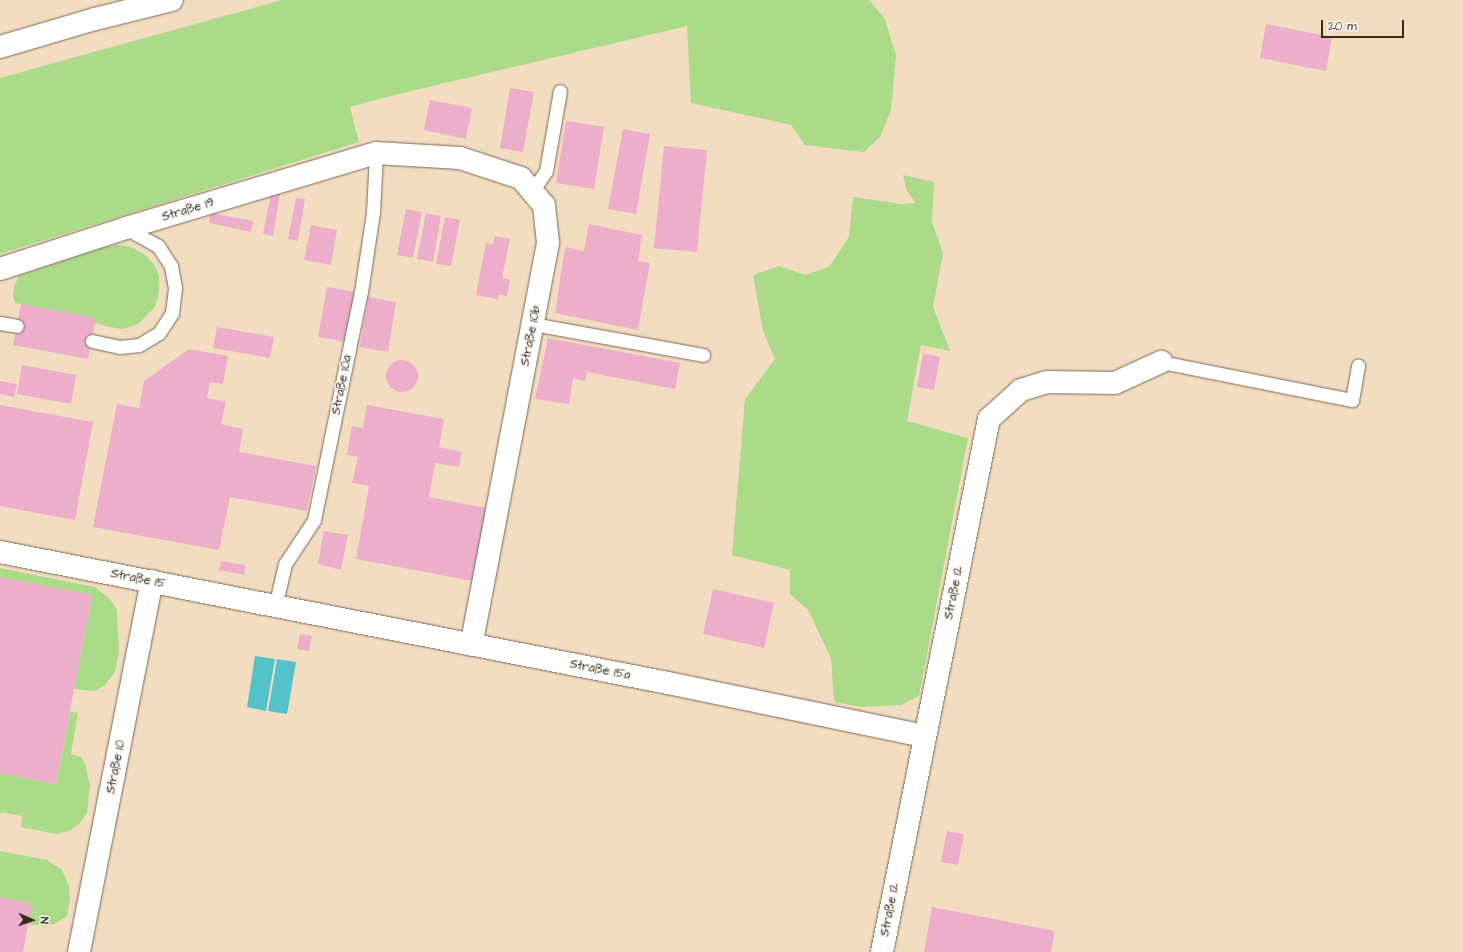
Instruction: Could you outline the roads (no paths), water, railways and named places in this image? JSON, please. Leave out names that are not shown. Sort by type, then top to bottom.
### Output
[{"type":"street","points":[[0,47],[95,19],[172,0]]},
{"type":"street","name":"Straße 10b","points":[[376,153],[460,158],[521,178],[544,205],[548,243],[471,645]]},
{"type":"street","name":"Straße 19","points":[[0,270],[126,228],[376,153]]},
{"type":"street","name":"Straße 12","points":[[882,952],[988,419],[1021,390],[1047,382],[1115,383],[1161,362]]},
{"type":"street","name":"Straße 15","points":[[0,552],[275,607]]},
{"type":"street","name":"Straße 10","points":[[79,952],[152,582]]},
{"type":"street","name":"Straße 15a","points":[[275,607],[668,683],[925,736]]},
{"type":"lane","points":[[532,191],[546,172],[560,91]]},
{"type":"lane","name":"Straße 10a","points":[[275,607],[285,564],[314,520],[360,292],[374,212],[376,153]]},
{"type":"lane","points":[[92,342],[120,347],[139,345],[159,333],[172,313],[175,288],[171,266],[158,246],[126,228]]},
{"type":"lane","points":[[0,323],[17,326]]},
{"type":"lane","points":[[533,324],[703,355]]},
{"type":"lane","points":[[1161,362],[1352,400],[1358,366]]},
{"type":"water","points":[[255,656],[275,659],[266,711],[247,707]]},
{"type":"water","points":[[277,659],[296,662],[287,714],[268,711]]}]
